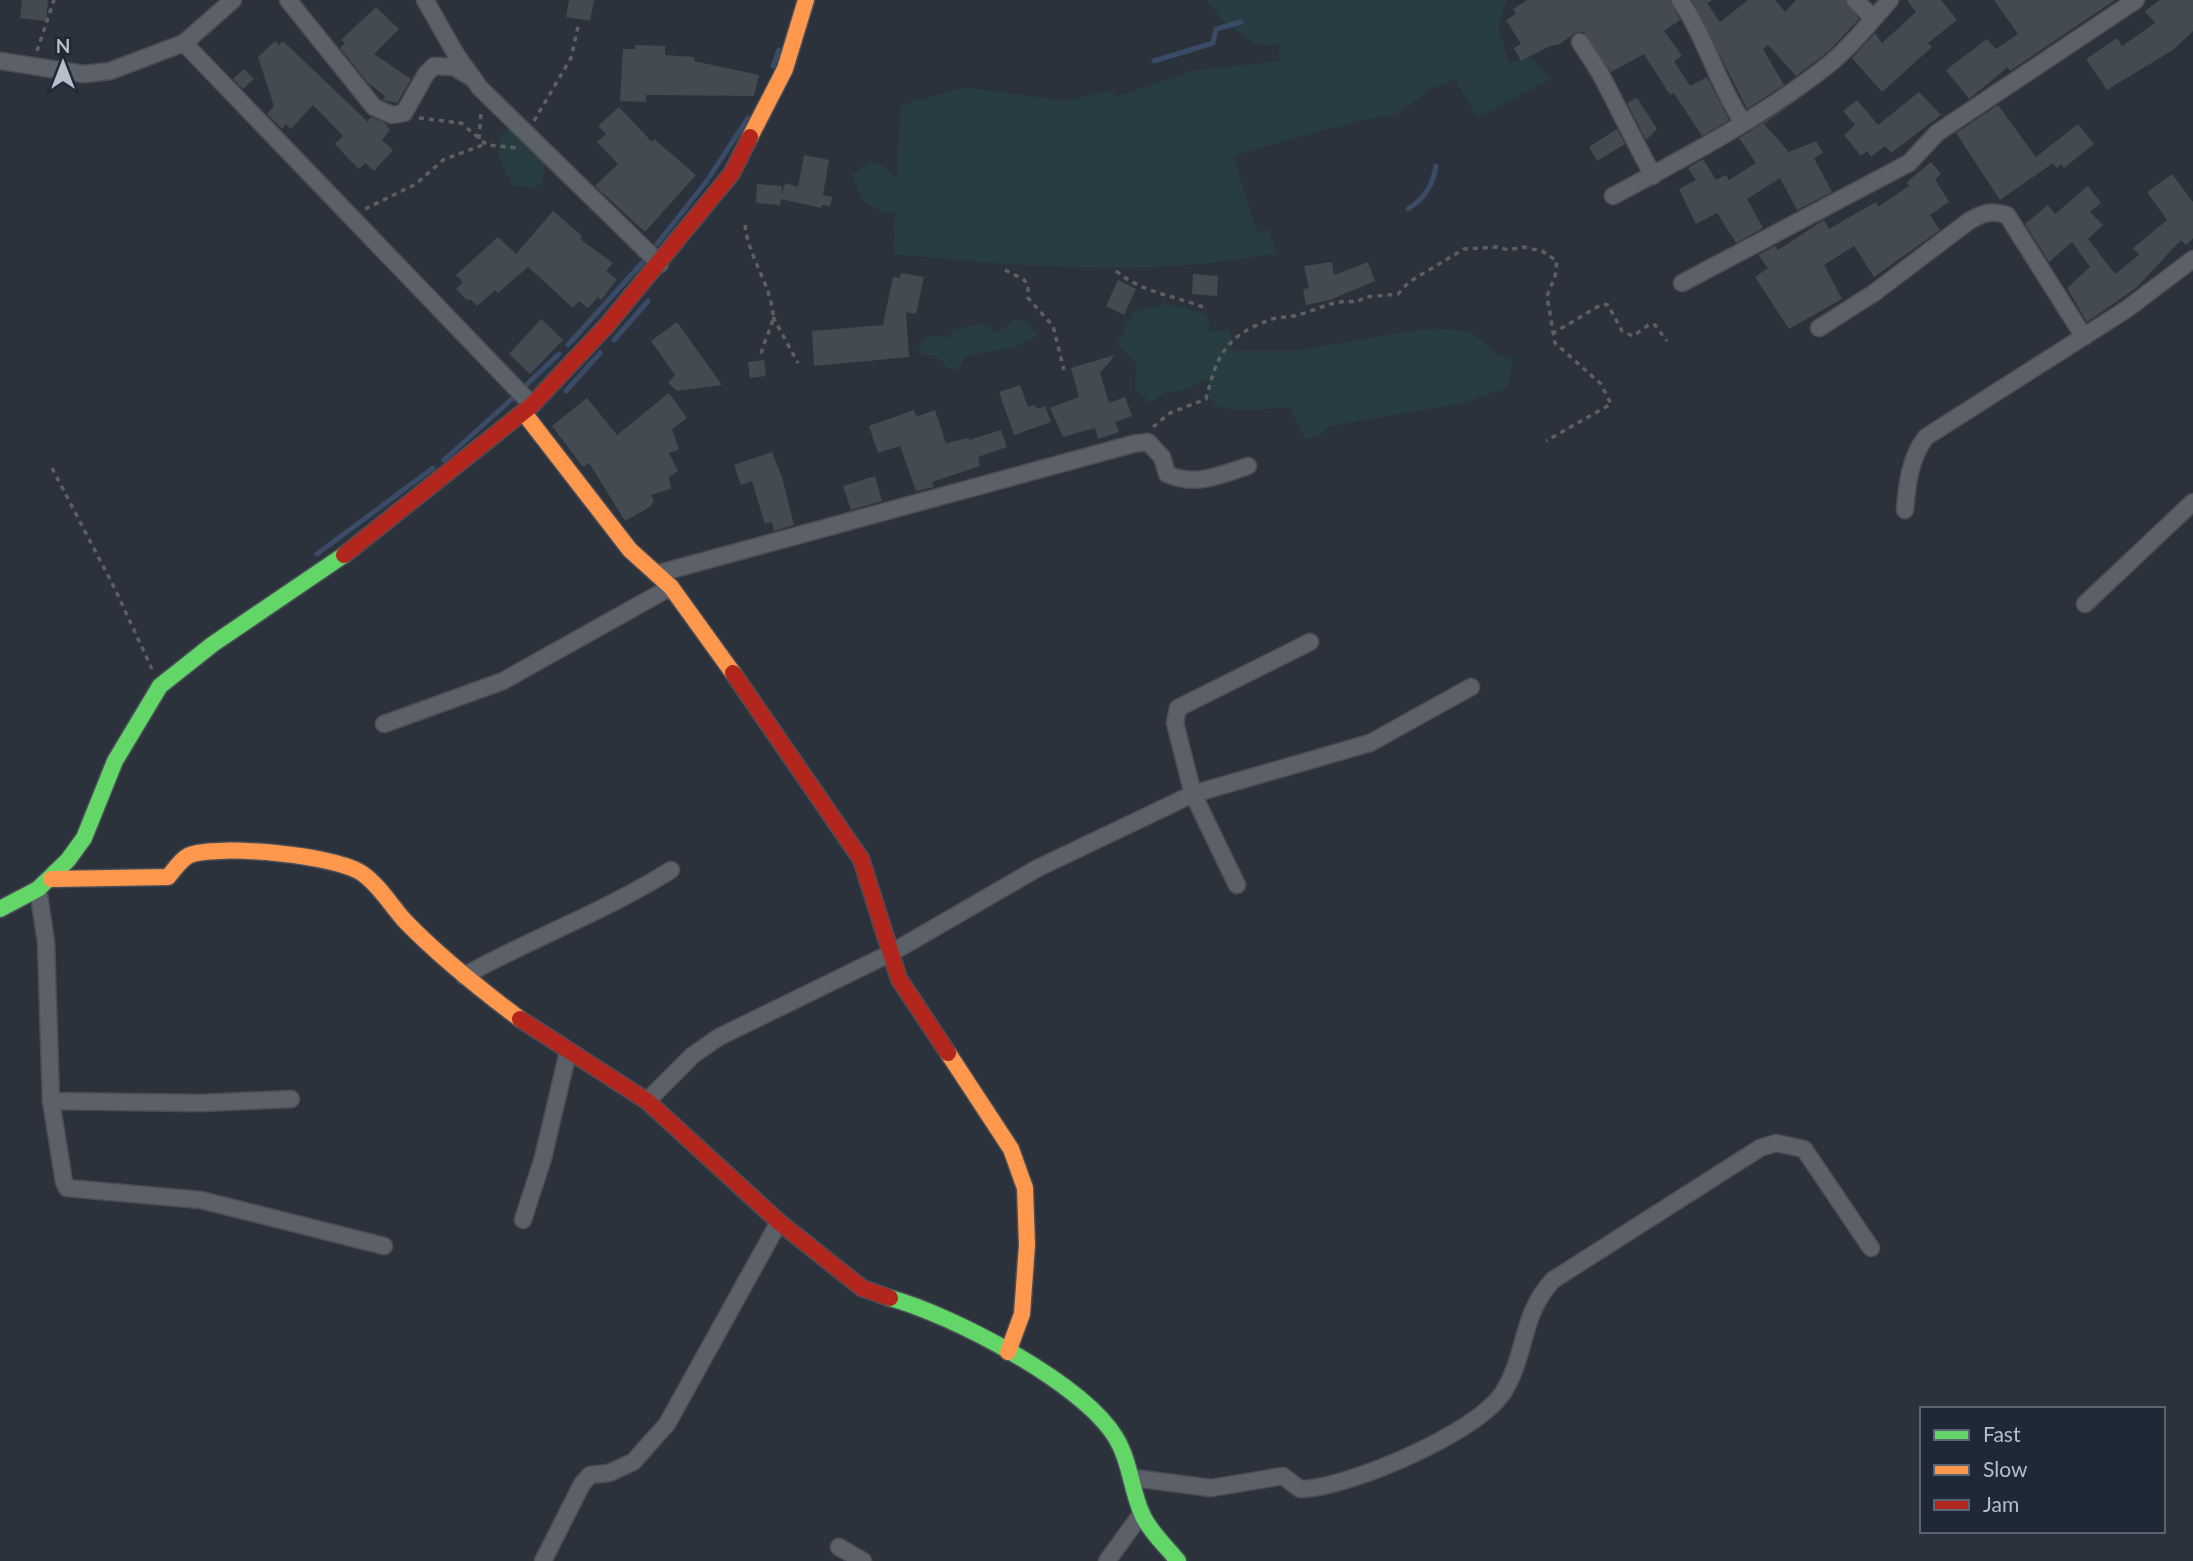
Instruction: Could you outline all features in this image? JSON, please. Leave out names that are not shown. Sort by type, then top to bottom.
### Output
[{"type":"street","points":[[0,61],[84,74],[110,71],[184,43],[233,0]]},
{"type":"street","points":[[288,0],[374,107],[392,115],[404,113],[426,74],[434,66],[454,67],[473,78]]},
{"type":"street","points":[[425,0],[473,78],[660,264]]},
{"type":"street","points":[[0,909],[44,884],[84,838],[115,761],[146,705],[160,686],[214,644],[341,557],[528,409],[660,264],[732,173],[785,69],[806,0]]},
{"type":"street","points":[[1680,0],[1711,55],[1728,100],[1742,121]]},
{"type":"street","points":[[1855,0],[1873,18]]},
{"type":"street","points":[[1613,196],[1678,164],[1829,64],[1890,0]]},
{"type":"street","points":[[1682,283],[1909,163],[1937,133],[2136,0]]},
{"type":"street","points":[[1580,42],[1600,73],[1653,176]]},
{"type":"street","points":[[184,43],[350,216],[528,409],[630,550],[671,587],[709,636],[861,859],[899,979],[916,1008],[993,1118],[1011,1149],[1025,1188],[1027,1276],[1022,1314],[1008,1352]]},
{"type":"street","points":[[1819,328],[1874,293],[1969,221],[1984,212],[1995,212],[2007,215],[2084,337]]},
{"type":"street","points":[[1905,510],[1907,485],[1917,448],[1926,438],[2084,337],[2193,259]]},
{"type":"street","points":[[656,573],[1148,442],[1162,457],[1167,474],[1183,481],[1206,480],[1248,466]]},
{"type":"street","points":[[2085,604],[2193,502]]},
{"type":"street","points":[[384,724],[503,681],[671,587]]},
{"type":"street","points":[[1237,885],[1193,794],[1175,723],[1178,708],[1310,642]]},
{"type":"street","points":[[646,1101],[693,1055],[719,1037],[891,953],[1038,868],[1193,794],[1370,743],[1471,687]]},
{"type":"street","points":[[44,884],[168,877],[188,855],[205,852],[295,854],[339,861],[363,874],[405,921],[464,976],[568,1052],[646,1101],[779,1222],[862,1288],[876,1296],[921,1307],[1008,1352],[1086,1405],[1107,1425],[1127,1457],[1142,1513],[1151,1530],[1178,1561]]},
{"type":"street","points":[[464,976],[520,945],[625,899],[671,870]]},
{"type":"street","points":[[44,884],[51,1101],[67,1188],[201,1200],[384,1246]]},
{"type":"street","points":[[523,1220],[543,1158],[568,1052]]},
{"type":"street","points":[[51,1101],[201,1103],[291,1099]]},
{"type":"street","points":[[1134,1478],[1211,1488],[1240,1485],[1274,1475],[1283,1476],[1300,1489],[1311,1488],[1377,1468],[1435,1444],[1490,1408],[1504,1392],[1520,1350],[1530,1312],[1539,1294],[1553,1280],[1749,1155],[1776,1143],[1804,1149],[1871,1248]]},
{"type":"street","points":[[543,1561],[582,1483],[590,1475],[609,1473],[634,1462],[674,1415],[779,1222]]},
{"type":"street","points":[[1107,1561],[1142,1513]]},
{"type":"street","points":[[839,1547],[863,1561]]},
{"type":"path","points":[[35,66],[39,41],[54,0]]},
{"type":"path","points":[[528,135],[571,58],[579,22]]},
{"type":"path","points":[[404,113],[432,121],[461,123],[485,144]]},
{"type":"path","points":[[350,216],[416,184],[443,160],[485,144],[542,149]]},
{"type":"path","points":[[745,225],[747,244],[761,271],[773,317],[799,363]]},
{"type":"path","points":[[1148,442],[1156,422],[1206,399],[1219,354],[1246,332],[1271,318],[1301,314],[1340,300],[1357,302],[1365,297],[1398,294],[1409,282],[1464,249],[1498,247],[1508,250],[1523,247],[1542,251],[1557,261],[1555,277],[1547,296],[1547,310],[1553,319],[1552,334],[1555,343],[1567,357],[1601,384],[1611,404],[1546,442]]},
{"type":"path","points":[[1005,270],[1023,279],[1035,309],[1050,321],[1064,370]]},
{"type":"path","points":[[1116,271],[1132,284],[1156,294],[1179,298],[1203,307]]},
{"type":"path","points":[[1552,334],[1602,304],[1608,305],[1622,331],[1633,336],[1650,324],[1655,325],[1667,341]]},
{"type":"path","points":[[761,355],[762,343],[773,317]]},
{"type":"path","points":[[51,468],[116,589],[160,686]]},
{"type":"green space","points":[[1207,0],[1507,0],[1498,26],[1509,63],[1532,58],[1551,79],[1477,118],[1455,79],[1431,89],[1396,115],[1357,121],[1233,156],[1257,232],[1269,229],[1276,253],[1229,261],[1133,267],[1037,266],[893,254],[895,211],[886,214],[863,201],[852,175],[870,161],[879,163],[897,178],[900,106],[952,90],[970,88],[1065,101],[1112,90],[1115,97],[1191,71],[1280,61],[1279,45],[1256,44],[1222,20]]},
{"type":"green space","points":[[510,128],[545,163],[542,183],[533,188],[512,185],[498,157],[500,136]]},
{"type":"green space","points":[[1167,304],[1208,314],[1209,332],[1230,331],[1233,351],[1296,351],[1416,330],[1469,331],[1498,354],[1513,359],[1508,387],[1465,403],[1330,426],[1321,434],[1305,439],[1290,408],[1236,410],[1216,406],[1208,391],[1210,378],[1185,390],[1165,392],[1150,403],[1135,390],[1136,364],[1117,344],[1133,312]]},
{"type":"green space","points":[[1015,319],[1028,323],[1037,336],[1011,348],[966,356],[958,371],[948,368],[935,355],[921,355],[919,348],[922,341],[935,335],[948,339],[954,329],[982,324],[999,332]]},
{"type":"building","points":[[22,0],[48,0],[46,21],[20,18]]},
{"type":"building","points":[[569,0],[594,0],[590,21],[566,17]]},
{"type":"building","points":[[1527,0],[1670,0],[1680,20],[1664,31],[1682,56],[1674,61],[1690,86],[1707,77],[1729,120],[1702,136],[1674,93],[1670,95],[1644,54],[1611,72],[1584,32],[1575,33],[1560,44],[1550,46],[1521,61],[1514,48],[1521,44],[1506,20],[1516,14],[1513,9]]},
{"type":"building","points":[[1692,0],[1713,0],[1707,3],[1720,22],[1748,0],[1775,0],[1785,12],[1796,0],[1845,0],[1859,19],[1829,51],[1796,76],[1768,45],[1763,49],[1784,85],[1747,109]]},
{"type":"building","points":[[1907,0],[1941,0],[1957,20],[1928,43],[1932,47],[1882,92],[1852,58],[1875,33],[1882,43],[1916,12]]},
{"type":"building","points":[[1994,0],[2115,0],[2010,71],[2008,67],[1969,99],[1946,70],[1987,39],[1996,49],[2018,34]]},
{"type":"building","points":[[2160,0],[2193,0],[2193,31],[2173,50],[2107,90],[2086,59],[2117,38],[2122,46],[2155,23],[2145,11]]},
{"type":"building","points":[[376,7],[399,29],[374,54],[411,79],[397,103],[383,100],[385,96],[368,83],[340,48],[345,43],[341,40]]},
{"type":"building","points":[[275,41],[279,45],[283,41],[368,122],[371,117],[385,123],[390,130],[382,140],[393,150],[374,171],[365,163],[359,169],[345,155],[335,144],[343,136],[313,105],[291,129],[286,124],[282,129],[267,114],[274,106],[258,57]]},
{"type":"building","points":[[635,45],[665,46],[665,55],[694,57],[694,61],[759,75],[754,96],[646,95],[646,102],[620,101],[623,49],[635,49]]},
{"type":"building","points":[[244,69],[254,79],[243,89],[233,79]]},
{"type":"building","points":[[1919,92],[1941,115],[1891,153],[1885,146],[1871,157],[1867,151],[1861,156],[1844,135],[1855,125],[1843,111],[1857,100],[1878,125]]},
{"type":"building","points":[[1637,98],[1657,129],[1646,140],[1627,103]]},
{"type":"building","points":[[1794,103],[1764,124],[1789,152],[1816,141],[1823,153],[1814,158],[1832,192],[1797,210],[1780,178],[1747,199],[1763,228],[1736,243],[1717,213],[1696,224],[1679,189],[1696,180],[1688,168],[1703,159],[1716,180],[1726,175],[1729,180],[1756,163],[1739,138]]},
{"type":"building","points":[[1998,105],[2036,157],[2078,124],[2094,144],[2064,168],[2061,164],[2057,168],[2053,163],[2000,200],[1956,133]]},
{"type":"building","points":[[619,107],[652,142],[654,139],[696,175],[645,232],[595,186],[618,164],[597,142],[606,134],[598,126]]},
{"type":"building","points":[[1617,129],[1625,144],[1597,161],[1589,147]]},
{"type":"building","points":[[804,155],[829,160],[823,195],[832,197],[830,206],[822,205],[821,208],[781,199],[780,205],[756,203],[757,184],[782,186],[781,196],[785,183],[798,187]]},
{"type":"building","points":[[1931,162],[1941,174],[1935,179],[1949,202],[1930,215],[1940,230],[1874,277],[1854,246],[1824,265],[1842,299],[1789,329],[1755,277],[1768,268],[1758,255],[1775,246],[1778,250],[1824,220],[1829,229],[1876,202],[1878,207],[1909,186],[1907,182]]},
{"type":"building","points":[[2172,174],[2193,202],[2193,238],[2186,245],[2181,240],[2136,288],[2087,322],[2067,288],[2090,267],[2072,242],[2049,262],[2025,224],[2048,205],[2055,214],[2088,186],[2101,203],[2090,212],[2103,225],[2088,239],[2115,274],[2139,255],[2133,248],[2167,220],[2147,192]]},
{"type":"building","points":[[553,211],[582,236],[580,239],[613,263],[606,271],[617,279],[601,300],[598,297],[588,308],[579,301],[573,308],[528,267],[498,293],[495,290],[477,306],[456,289],[463,282],[456,275],[498,237],[516,254]]},
{"type":"building","points":[[1332,262],[1334,275],[1368,262],[1375,281],[1330,300],[1306,305],[1303,289],[1309,288],[1304,266]]},
{"type":"building","points":[[901,273],[924,277],[916,314],[906,312],[909,357],[814,366],[812,331],[883,325],[893,277],[900,278]]},
{"type":"building","points":[[1193,274],[1218,276],[1217,296],[1192,294]]},
{"type":"building","points":[[1118,280],[1136,289],[1124,315],[1106,306]]},
{"type":"building","points":[[541,319],[563,340],[530,374],[509,354]]},
{"type":"building","points":[[677,322],[722,385],[677,391],[668,383],[675,375],[651,341]]},
{"type":"building","points":[[1115,355],[1100,373],[1109,403],[1125,397],[1132,416],[1115,422],[1119,432],[1098,439],[1095,428],[1063,437],[1050,408],[1079,397],[1071,368]]},
{"type":"building","points":[[764,360],[766,376],[750,378],[748,362]]},
{"type":"building","points":[[1020,385],[1028,407],[1035,405],[1037,409],[1045,406],[1051,422],[1014,435],[999,392]]},
{"type":"building","points":[[669,393],[687,418],[672,429],[679,450],[669,453],[678,471],[669,477],[671,489],[651,495],[654,501],[650,507],[625,521],[589,463],[583,467],[552,426],[587,398],[617,435]]},
{"type":"building","points":[[914,410],[916,417],[935,410],[946,443],[969,440],[1001,430],[1007,447],[978,457],[980,466],[932,482],[934,487],[916,491],[900,446],[878,453],[869,426]]},
{"type":"building","points":[[772,452],[782,477],[794,525],[774,531],[772,522],[765,524],[752,481],[741,485],[734,465]]},
{"type":"building","points":[[875,476],[882,501],[851,510],[843,486]]},
{"type":"waterway","points":[[1154,61],[1213,43],[1216,29],[1241,22]]},
{"type":"waterway","points":[[773,66],[779,50]]},
{"type":"waterway","points":[[657,244],[706,182],[748,118]]},
{"type":"waterway","points":[[1408,209],[1427,190],[1436,166]]},
{"type":"waterway","points":[[568,345],[642,263]]},
{"type":"waterway","points":[[614,340],[648,301]]},
{"type":"waterway","points":[[566,391],[600,353]]},
{"type":"waterway","points":[[523,388],[559,354]]},
{"type":"waterway","points":[[444,460],[513,398]]},
{"type":"waterway","points":[[317,554],[433,468]]},
{"type":"traffic: fast","points":[[0,909],[38,889],[68,860],[84,838],[115,761],[160,686],[213,644],[344,555]]},
{"type":"traffic: fast","points":[[890,1298],[947,1319],[980,1335],[1046,1374],[1075,1395],[1099,1417],[1116,1438],[1145,1521],[1178,1561]]},
{"type":"traffic: slow","points":[[750,137],[785,69],[806,0]]},
{"type":"traffic: slow","points":[[524,413],[630,550],[671,587],[733,673]]},
{"type":"traffic: slow","points":[[51,879],[168,877],[181,861],[190,855],[205,852],[251,851],[330,861],[363,874],[406,922],[447,961],[520,1019]]},
{"type":"traffic: slow","points":[[948,1053],[1011,1149],[1025,1188],[1027,1245],[1022,1314],[1008,1352]]},
{"type":"traffic: jam","points":[[344,555],[532,405],[608,324],[732,173],[750,137]]},
{"type":"traffic: jam","points":[[733,673],[861,859],[899,979],[948,1053]]},
{"type":"traffic: jam","points":[[520,1019],[647,1101],[779,1222],[862,1288],[890,1298]]}]
